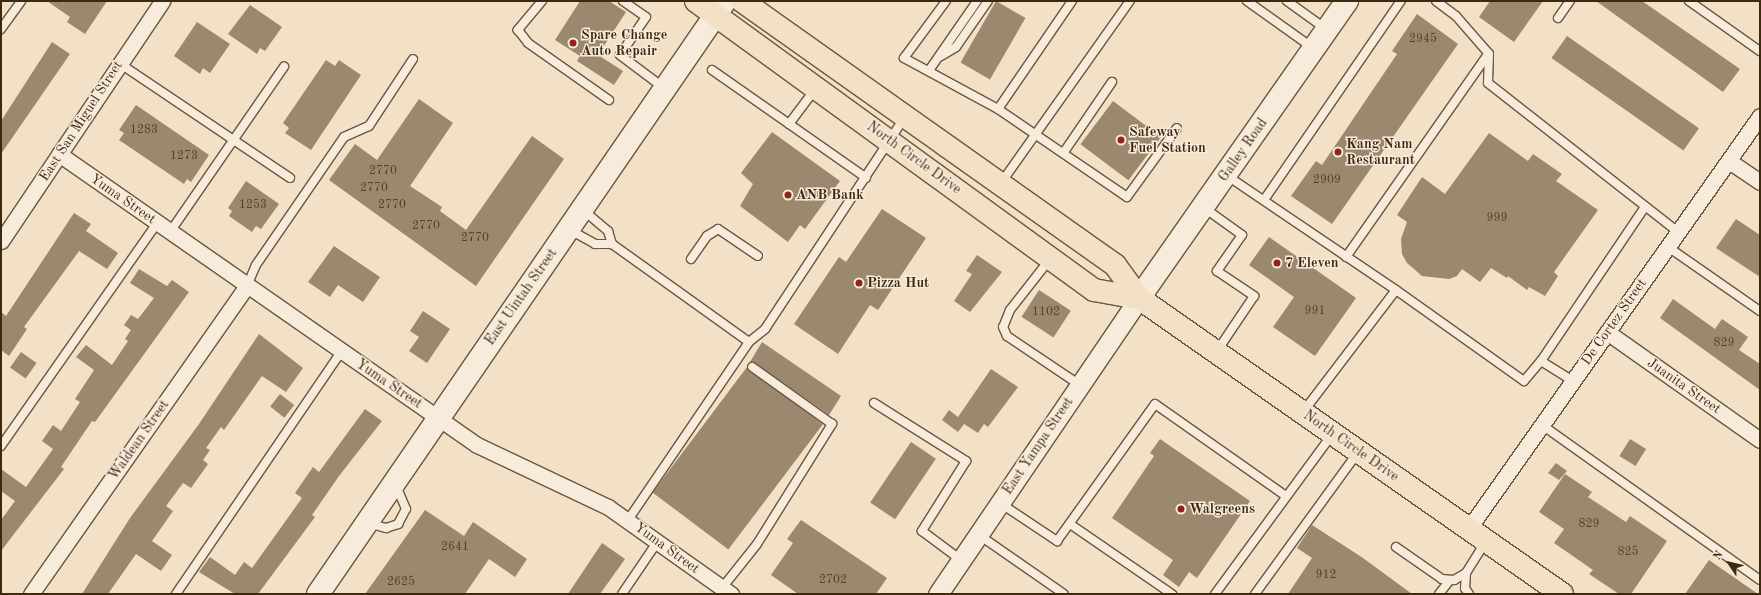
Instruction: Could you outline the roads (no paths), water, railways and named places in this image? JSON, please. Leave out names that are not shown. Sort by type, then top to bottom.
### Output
[{"type":"main road","name":"North Circle Drive","points":[[696,1],[720,8],[816,87],[1094,290],[1139,298]]},
{"type":"main road","name":"North Circle Drive","points":[[742,1],[1115,265],[1139,298],[1216,354],[1334,433],[1562,594]]},
{"type":"main road","name":"Galley Road","points":[[1139,298],[1347,1]]},
{"type":"main road","name":"East Uintah Street","points":[[318,594],[720,8]]},
{"type":"street","name":"East San Miguel Street","points":[[1,241],[162,1]]},
{"type":"street","name":"De Cortez Street","points":[[1477,534],[1542,425],[1760,116]]},
{"type":"street","name":"Yuma Street","points":[[59,154],[438,418],[493,454],[585,495],[628,520],[726,591]]},
{"type":"street","points":[[1729,160],[1760,182]]},
{"type":"street","name":"Waldean Street","points":[[32,594],[247,286]]},
{"type":"street","name":"East Yampa Street","points":[[938,594],[1139,298]]},
{"type":"street","name":"Juanita Street","points":[[1607,332],[1760,440]]},
{"type":"lane","points":[[1,29],[21,1]]},
{"type":"lane","points":[[542,1],[518,30],[528,43],[609,100]]},
{"type":"lane","points":[[623,1],[646,16],[620,55],[665,88]]},
{"type":"lane","points":[[946,1],[904,58],[930,69],[998,109],[1064,152],[1127,197],[1177,128]]},
{"type":"lane","points":[[930,69],[977,1]]},
{"type":"lane","points":[[938,58],[956,47],[988,1]]},
{"type":"lane","points":[[998,109],[1072,1]]},
{"type":"lane","points":[[1000,184],[1130,1]]},
{"type":"lane","points":[[1247,1],[1314,48]]},
{"type":"lane","points":[[1287,1],[1327,29]]},
{"type":"lane","points":[[1264,200],[1401,1]]},
{"type":"lane","points":[[1436,1],[1456,16],[1489,54],[1488,82],[1678,232]]},
{"type":"lane","points":[[1558,18],[1570,1]]},
{"type":"lane","points":[[1689,1],[1760,51]]},
{"type":"lane","points":[[1346,257],[1489,54]]},
{"type":"lane","points":[[247,286],[256,265],[344,137],[369,126],[413,59]]},
{"type":"lane","points":[[119,63],[290,178]]},
{"type":"lane","points":[[170,232],[284,67]]},
{"type":"lane","points":[[712,70],[866,178]]},
{"type":"lane","points":[[1064,152],[1112,82]]},
{"type":"lane","points":[[789,124],[816,87]]},
{"type":"lane","points":[[628,520],[749,342],[765,329],[891,141],[906,116]]},
{"type":"lane","points":[[1225,174],[1396,290],[1524,381],[1541,361],[1645,207]]},
{"type":"lane","points":[[1203,207],[1242,235],[1218,271],[1254,296],[1216,354]]},
{"type":"lane","points":[[582,209],[608,231],[612,244]]},
{"type":"lane","points":[[1,446],[157,223]]},
{"type":"lane","points":[[568,229],[595,244],[612,244],[749,342]]},
{"type":"lane","points":[[691,260],[707,236],[718,229],[758,256]]},
{"type":"lane","points":[[1668,247],[1760,311]]},
{"type":"lane","points":[[1050,259],[1010,310],[1003,327],[1007,336],[1080,385]]},
{"type":"lane","points":[[1303,412],[1396,290]]},
{"type":"lane","points":[[176,594],[342,351]]},
{"type":"lane","points":[[1541,361],[1573,381]]},
{"type":"lane","points":[[726,591],[832,424],[752,367]]},
{"type":"lane","points":[[874,403],[966,461],[922,531],[961,560]]},
{"type":"lane","points":[[1000,503],[1057,541],[1155,404],[1286,496]]},
{"type":"lane","points":[[1542,425],[1760,580]]},
{"type":"lane","points":[[1215,594],[1334,433]]},
{"type":"lane","points":[[1255,594],[1359,451]]},
{"type":"lane","points":[[1070,524],[1172,594]]},
{"type":"lane","points":[[1469,594],[1465,588],[1466,573],[1477,534]]},
{"type":"lane","points":[[978,535],[1064,594]]},
{"type":"lane","points":[[622,594],[658,542]]},
{"type":"lane","points":[[1396,547],[1432,574],[1449,581]]},
{"type":"lane","points":[[1439,594],[1449,581],[1466,573]]},
{"type":"place","name":"Spare Change Auto Repair","points":[[573,43]]},
{"type":"place","name":"Safeway Fuel Station","points":[[1121,140]]},
{"type":"place","name":"Kang Nam Restaurant","points":[[1338,152]]},
{"type":"place","name":"ANB Bank","points":[[788,195]]},
{"type":"place","name":"7 Eleven","points":[[1277,263]]},
{"type":"place","name":"Pizza Hut","points":[[859,283]]},
{"type":"place","name":"Walgreens","points":[[1181,509]]}]
